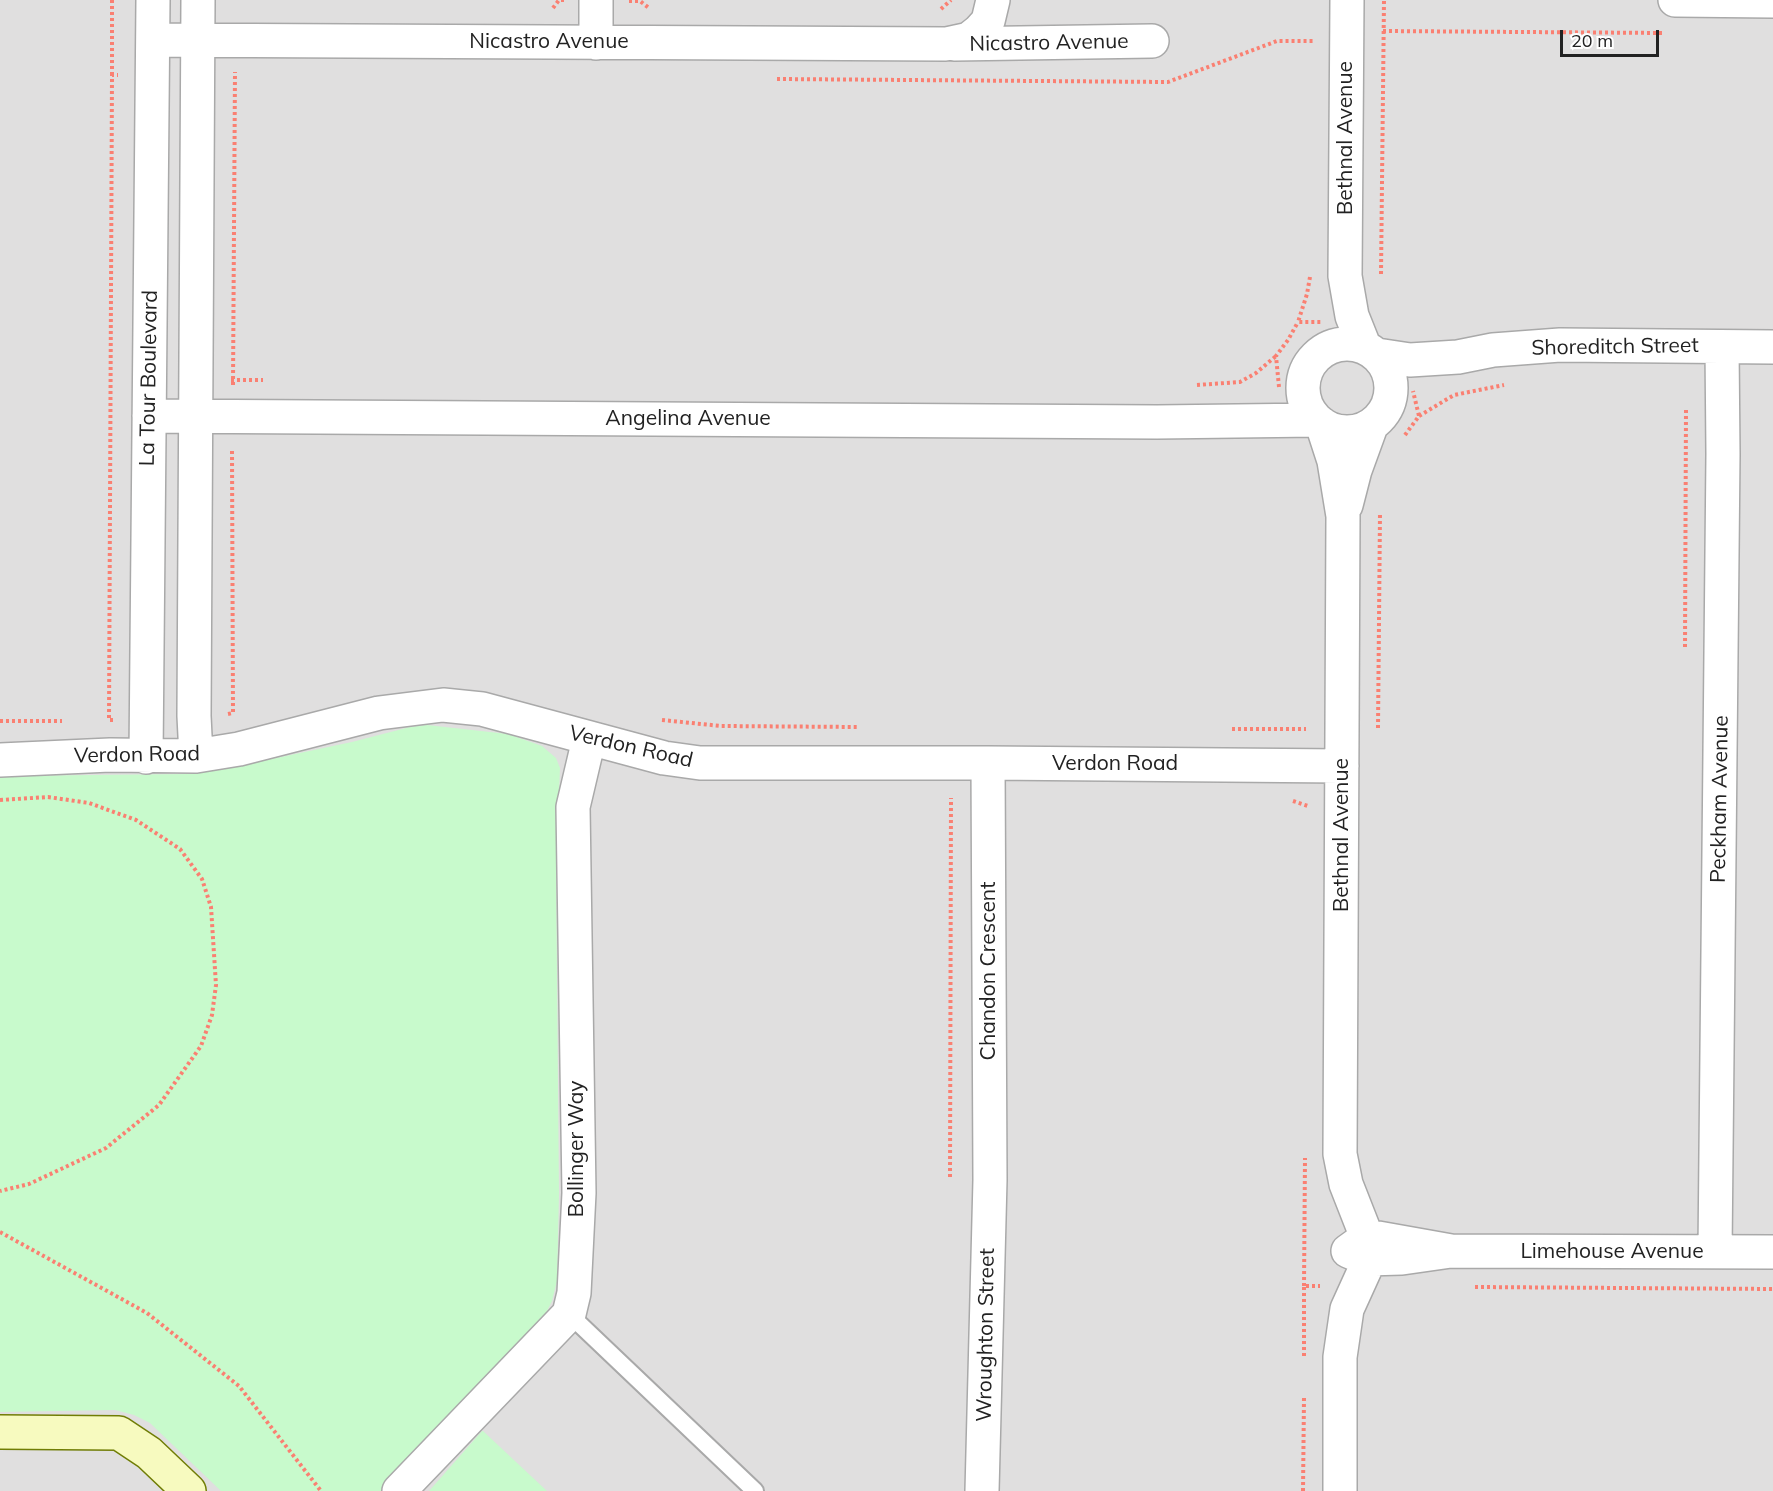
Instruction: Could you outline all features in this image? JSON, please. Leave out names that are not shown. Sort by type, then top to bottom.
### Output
[{"type":"street","name":"La Tour Boulevard","points":[[146,756],[153,0]]},
{"type":"street","points":[[196,756],[194,716],[198,0]]},
{"type":"street","points":[[596,0],[596,43]]},
{"type":"street","name":"Bethnal Avenue","points":[[1347,0],[1345,276],[1352,316],[1371,351]]},
{"type":"street","points":[[1675,0],[1773,1]]},
{"type":"street","name":"Nicastro Avenue","points":[[946,44],[969,39],[990,11]]},
{"type":"street","name":"Nicastro Avenue","points":[[153,40],[946,44],[1152,41]]},
{"type":"street","name":"Bethnal Avenue","points":[[1309,368],[1333,322],[1345,276]]},
{"type":"street","points":[[1351,344],[1371,351],[1386,365],[1391,378],[1392,391],[1380,415],[1359,431],[1346,433],[1333,430],[1319,422],[1304,399],[1309,368],[1324,350],[1337,345],[1351,344]]},
{"type":"street","name":"Shoreditch Street","points":[[1371,351],[1410,360],[1560,345],[1773,347]]},
{"type":"street","name":"Peckham Avenue","points":[[1715,1252],[1723,454],[1722,346]]},
{"type":"street","name":"Shoreditch Street","points":[[1380,415],[1406,388],[1436,367],[1458,357]]},
{"type":"street","name":"Angelina Avenue","points":[[1227,420],[1271,404],[1309,368]]},
{"type":"street","name":"Bethnal Avenue","points":[[1343,516],[1355,470],[1380,415]]},
{"type":"street","name":"Angelina Avenue","points":[[149,416],[1319,422]]},
{"type":"street","name":"Bethnal Avenue","points":[[1319,422],[1334,461],[1343,516],[1340,1155],[1333,1184],[1332,1207],[1344,1235],[1360,1250]]},
{"type":"street","name":"Verdon Road","points":[[0,760],[110,755],[196,756],[239,749],[379,713],[443,705],[482,709],[664,758],[700,764],[988,763],[1342,766]]},
{"type":"street","name":"Bollinger Way","points":[[569,1314],[574,1293],[579,1193],[573,807],[589,739]]},
{"type":"street","name":"Chandon Crescent","points":[[988,763],[990,1180]]},
{"type":"street","name":"Wroughton Street","points":[[982,1491],[990,1180]]},
{"type":"street","name":"Limehouse Avenue","points":[[1360,1250],[1378,1238],[1451,1251],[1773,1252]]},
{"type":"street","points":[[1340,1491],[1340,1357],[1347,1309],[1367,1265],[1360,1250]]},
{"type":"street","points":[[399,1491],[569,1314]]},
{"type":"street","points":[[0,1432],[119,1433],[149,1453],[189,1491]]},
{"type":"lane","points":[[569,1314],[755,1491]]},
{"type":"path","points":[[112,0],[109,720],[146,718]]},
{"type":"path","points":[[941,9],[951,0]]},
{"type":"path","points":[[1381,279],[1384,0]]},
{"type":"path","points":[[1383,31],[1667,33]]},
{"type":"path","points":[[765,79],[1168,82],[1277,40],[1384,42]]},
{"type":"path","points":[[112,75],[152,76]]},
{"type":"path","points":[[198,76],[235,76],[232,417],[233,713]]},
{"type":"path","points":[[1419,416],[1454,395],[1510,384]]},
{"type":"path","points":[[1378,736],[1380,503]]},
{"type":"path","points":[[194,716],[244,712]]},
{"type":"path","points":[[654,718],[721,726],[864,727]]},
{"type":"path","points":[[0,721],[64,721]]},
{"type":"path","points":[[1225,729],[1306,729]]},
{"type":"path","points":[[0,800],[48,797],[89,803],[136,820],[180,849],[202,879],[211,908],[216,986],[212,1015],[201,1046],[159,1105],[106,1148],[29,1184],[0,1191]]},
{"type":"path","points":[[950,1177],[951,798]]},
{"type":"path","points":[[0,1232],[147,1313],[239,1386],[321,1491]]},
{"type":"path","points":[[1470,1287],[1773,1289]]},
{"type":"shaded area","points":[[0,0],[1773,0],[1773,1491],[0,1491]]},
{"type":"green space","points":[[427,725],[508,734],[542,746],[556,758],[560,768],[556,866],[559,1194],[557,1281],[552,1301],[542,1321],[385,1491],[221,1491],[150,1423],[134,1415],[115,1410],[0,1412],[0,776],[190,774],[224,769]]},
{"type":"green space","points":[[483,1431],[547,1491],[429,1491]]}]
